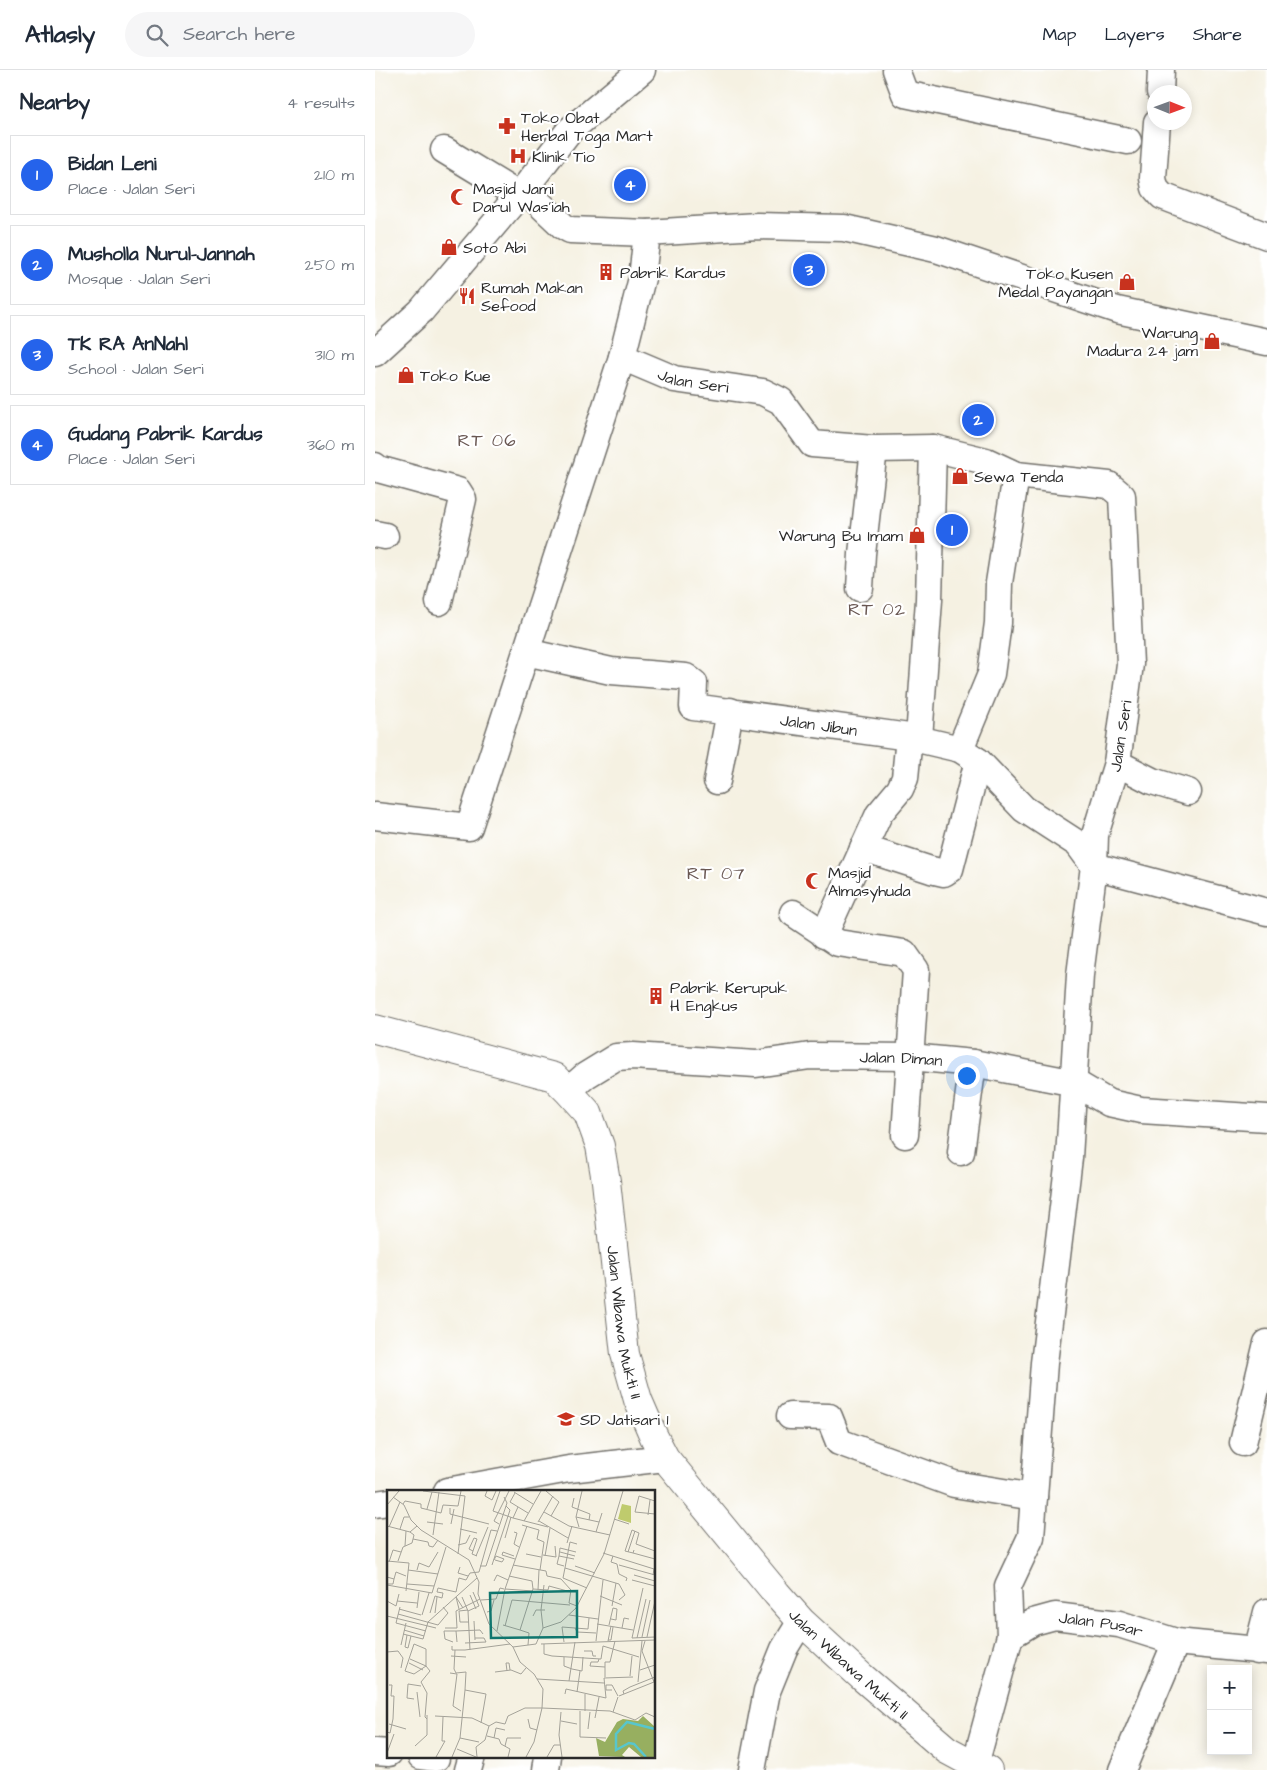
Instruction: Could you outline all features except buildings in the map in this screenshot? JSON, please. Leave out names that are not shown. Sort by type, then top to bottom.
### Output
[{"type":"main road","name":"Jalan Wibawa Mukti II","points":[[375,1029],[553,1077],[568,1090],[588,1113],[600,1146],[606,1181],[625,1354],[638,1400],[665,1458],[777,1594],[801,1620],[862,1677],[947,1750],[981,1767]]},
{"type":"street","points":[[375,353],[421,311],[521,192],[569,131],[642,70]]},
{"type":"street","points":[[896,70],[905,94],[1128,142]]},
{"type":"street","points":[[1160,85],[1161,70]]},
{"type":"street","points":[[1156,130],[1153,178],[1155,188],[1162,196],[1267,236]]},
{"type":"street","points":[[444,150],[521,192],[570,230],[647,233],[757,226],[844,228],[936,249],[1117,310],[1267,342]]},
{"type":"street","points":[[375,816],[469,827],[622,358],[642,278],[647,233]]},
{"type":"street","name":"Jalan Seri","points":[[622,358],[674,379],[763,392],[781,400],[812,444],[873,448],[933,448],[986,461],[1015,475],[1109,485],[1122,496],[1130,664],[1117,763],[1095,835],[1094,866],[1080,975],[1069,1158],[1044,1362],[1031,1537],[1008,1586],[1010,1636]]},
{"type":"street","points":[[860,588],[873,448]]},
{"type":"street","points":[[825,935],[879,814],[900,790],[905,778],[914,737],[929,600],[933,448]]},
{"type":"street","points":[[375,466],[378,469],[458,491],[463,499],[439,602]]},
{"type":"street","points":[[863,848],[931,870],[944,872],[951,870],[969,755],[991,674],[998,623],[999,583],[1015,475]]},
{"type":"street","name":"Jalan Jibun","points":[[527,652],[611,671],[687,676],[694,683],[693,707],[914,737],[969,755]]},
{"type":"street","points":[[717,781],[730,711]]},
{"type":"street","points":[[969,755],[1024,809],[1078,844],[1094,866],[1267,912]]},
{"type":"street","points":[[1117,763],[1152,781],[1188,792]]},
{"type":"street","points":[[793,913],[838,942],[904,953],[916,970],[905,1135]]},
{"type":"street","name":"Jalan Diman","points":[[568,1090],[585,1076],[615,1057],[633,1056],[756,1064],[810,1056],[911,1057],[973,1063],[1075,1083],[1109,1103],[1141,1110],[1267,1118]]},
{"type":"street","points":[[961,1152],[973,1063]]},
{"type":"street","points":[[1243,1443],[1267,1343]]},
{"type":"street","points":[[790,1416],[829,1417],[839,1442],[955,1484],[1035,1497]]},
{"type":"street","points":[[458,1490],[569,1480],[665,1458]]},
{"type":"street","points":[[1262,1651],[1267,1612]]},
{"type":"street","name":"Jalan Pusar","points":[[1010,1636],[1033,1622],[1055,1616],[1119,1624],[1176,1642],[1262,1651]]},
{"type":"street","points":[[752,1770],[767,1691],[785,1649],[801,1620]]},
{"type":"street","points":[[981,1767],[1010,1636]]},
{"type":"street","points":[[1122,1770],[1176,1642]]},
{"type":"place","name":"Toko Obat Herbal Toga Mart","points":[[507,126]]},
{"type":"place","name":"Klinik Tio","points":[[518,156]]},
{"type":"place","name":"Gudang Pabrik Kardus","points":[[630,185]]},
{"type":"place","name":"Masjid Jami Darul Was'iah","points":[[459,197]]},
{"type":"place","name":"Soto Abi","points":[[449,247]]},
{"type":"place","name":"TK RA AnNahl","points":[[809,270]]},
{"type":"place","name":"Pabrik Kardus","points":[[606,272]]},
{"type":"place","name":"Toko Kusen Medal Payangan","points":[[1127,282]]},
{"type":"place","name":"Rumah Makan Sefood","points":[[467,296]]},
{"type":"place","name":"Warung Madura 24 jam","points":[[1212,341]]},
{"type":"place","name":"Toko Kue","points":[[406,375]]},
{"type":"place","name":"Musholla Nurul-Jannah","points":[[978,420]]},
{"type":"place","name":"Sewa Tenda","points":[[960,476]]},
{"type":"place","name":"Bidan Leni","points":[[952,530]]},
{"type":"place","name":"Warung Bu Imam","points":[[917,535]]},
{"type":"place","name":"Masjid Almasyhuda","points":[[814,881]]},
{"type":"place","name":"Pabrik Kerupuk H Engkus","points":[[656,996]]},
{"type":"place","name":"SD Jatisari 1","points":[[566,1419]]},
{"type":"district","name":"RT 06","points":[[487,440]]},
{"type":"district","name":"RT 02","points":[[877,609]]},
{"type":"district","name":"RT 07","points":[[716,873]]}]
